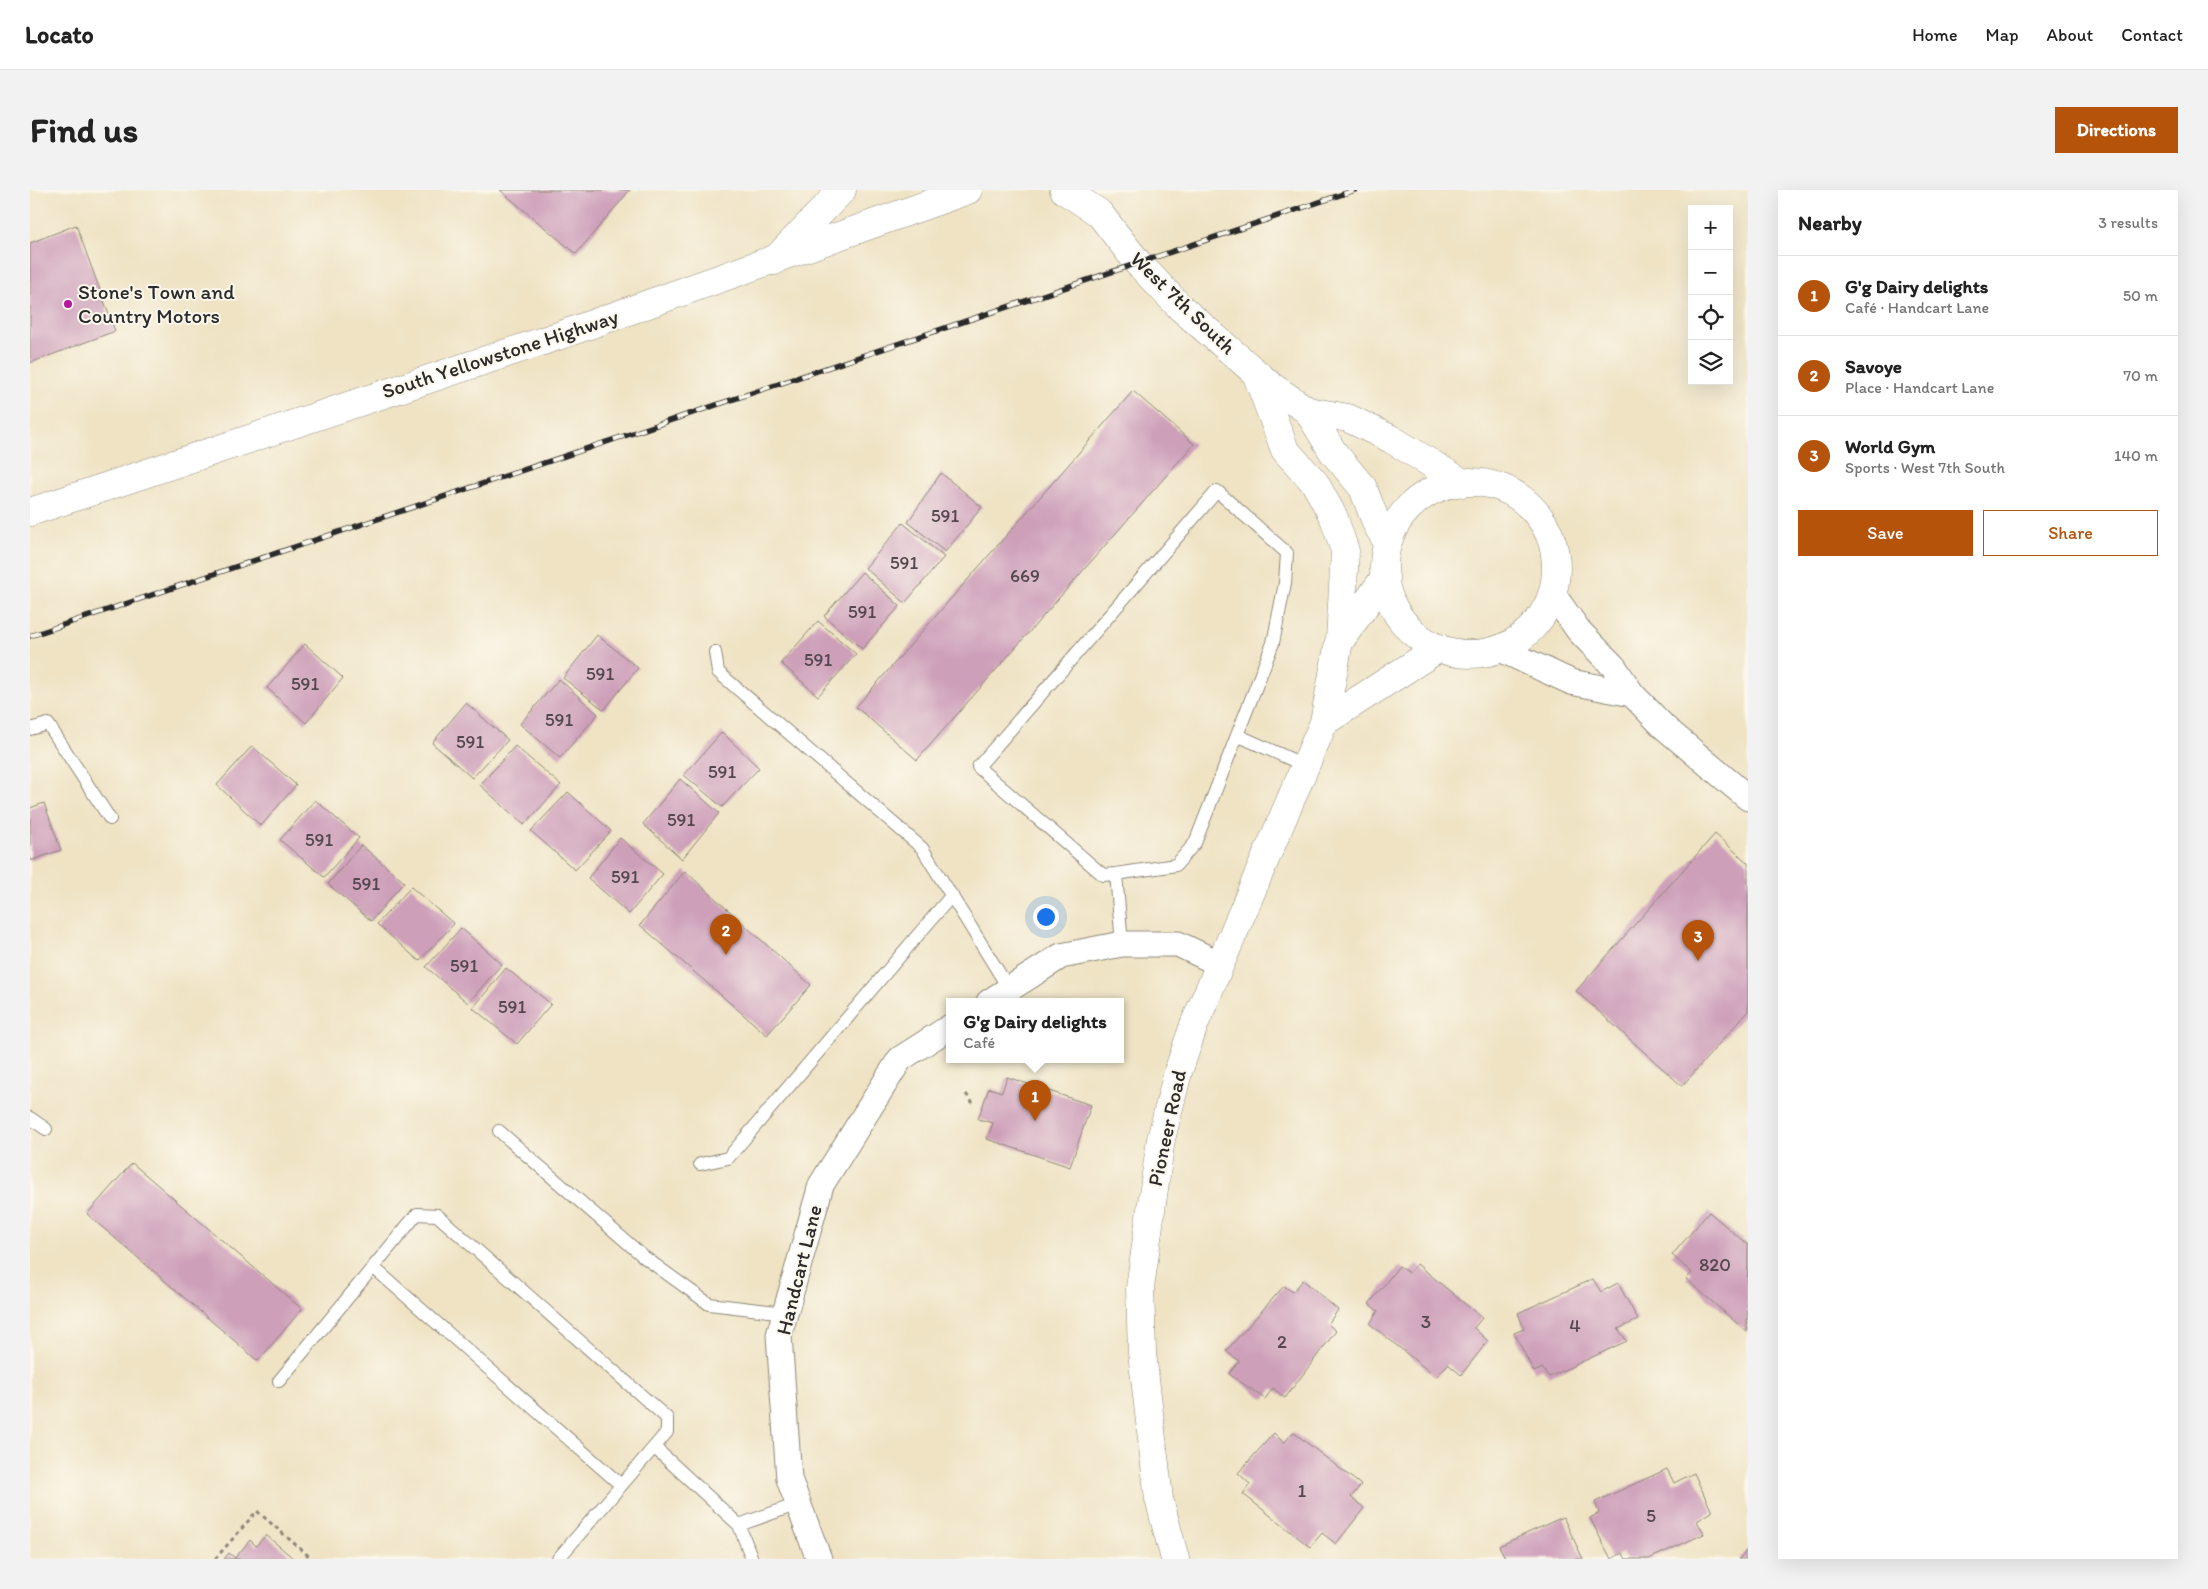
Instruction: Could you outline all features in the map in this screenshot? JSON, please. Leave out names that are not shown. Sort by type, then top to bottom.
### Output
[{"type":"street","points":[[774,260],[842,190]]},
{"type":"street","name":"South Yellowstone Highway","points":[[30,512],[561,334],[968,190]]},
{"type":"street","name":"West 7th South","points":[[1064,190],[1099,213],[1138,263],[1181,308],[1256,373],[1308,411],[1334,452],[1363,488],[1377,525],[1387,541]]},
{"type":"street","points":[[1256,373],[1284,450],[1315,482],[1334,518],[1345,551],[1339,642]]},
{"type":"street","name":"West 7th South","points":[[1308,411],[1348,418],[1392,439],[1463,483]]},
{"type":"street","points":[[1479,482],[1507,490],[1531,507],[1548,531],[1556,560],[1552,593],[1542,616],[1524,636],[1500,650],[1473,654],[1445,651],[1420,639],[1400,620],[1388,595],[1383,568],[1387,541],[1401,515],[1423,495],[1449,484],[1463,483],[1479,482]]},
{"type":"street","name":"Pioneer Road","points":[[1175,1559],[1158,1499],[1142,1352],[1140,1288],[1161,1139],[1178,1072],[1194,1025],[1324,722],[1339,642],[1384,577]]},
{"type":"street","points":[[1552,593],[1579,631],[1614,667],[1632,694],[1664,727],[1748,798]]},
{"type":"street","points":[[1324,722],[1439,648]]},
{"type":"street","points":[[1500,650],[1571,682],[1632,694]]},
{"type":"street","points":[[999,996],[1061,956],[1122,944],[1178,944],[1220,964]]},
{"type":"street","name":"Handcart Lane","points":[[819,1559],[789,1479],[779,1335],[820,1186],[900,1059],[946,1030]]},
{"type":"lane","points":[[1218,491],[1287,553],[1285,583],[1273,643],[1195,843],[1176,865],[1116,874],[1103,876],[978,767],[1218,491]]},
{"type":"lane","points":[[715,652],[718,672],[922,848],[952,896],[999,996]]},
{"type":"lane","points":[[30,729],[48,724],[110,819]]},
{"type":"lane","points":[[1237,735],[1306,766]]},
{"type":"lane","points":[[1116,874],[1122,944]]},
{"type":"lane","points":[[700,1164],[728,1158],[952,896]]},
{"type":"lane","points":[[30,1118],[46,1129]]},
{"type":"lane","points":[[499,1131],[644,1257],[709,1304],[785,1313]]},
{"type":"lane","points":[[279,1381],[417,1214],[437,1215],[667,1418],[667,1432],[558,1559]]},
{"type":"lane","points":[[373,1267],[621,1485]]},
{"type":"lane","points":[[654,1447],[739,1525],[752,1559]]},
{"type":"lane","points":[[739,1525],[798,1504]]},
{"type":"path","points":[[966,1094],[973,1103]]},
{"type":"path","points":[[215,1559],[257,1511],[312,1559]]},
{"type":"building","points":[[500,190],[630,190],[576,254]]},
{"type":"building","name":"Stone's Town and Country Motors","points":[[76,225],[115,331],[30,363],[30,243]]},
{"type":"building","points":[[1133,391],[1194,444],[917,760],[856,707]]},
{"type":"building","points":[[941,473],[982,507],[945,552],[908,522]]},
{"type":"building","points":[[903,523],[944,557],[905,603],[865,568]]},
{"type":"building","points":[[862,572],[900,606],[862,649],[824,616]]},
{"type":"building","points":[[818,621],[856,654],[818,696],[781,663]]},
{"type":"building","points":[[597,635],[638,668],[604,710],[563,678]]},
{"type":"building","points":[[305,644],[343,678],[306,723],[267,688]]},
{"type":"building","points":[[559,679],[598,714],[560,758],[520,724]]},
{"type":"building","points":[[466,703],[508,740],[472,778],[432,743]]},
{"type":"building","points":[[722,732],[759,768],[722,807],[684,775]]},
{"type":"building","points":[[252,746],[296,785],[261,826],[217,785]]},
{"type":"building","points":[[515,746],[561,785],[524,825],[480,785]]},
{"type":"building","points":[[680,779],[719,813],[682,859],[643,824]]},
{"type":"building","points":[[568,792],[611,831],[575,870],[531,831]]},
{"type":"building","points":[[315,800],[359,838],[324,877],[280,840]]},
{"type":"building","points":[[44,803],[61,850],[30,861],[30,808]]},
{"type":"building","points":[[1715,834],[1748,863],[1748,1011],[1682,1086],[1576,991]]},
{"type":"building","points":[[620,838],[663,874],[629,914],[588,878]]},
{"type":"building","points":[[361,845],[404,882],[371,921],[328,884]]},
{"type":"building","points":[[685,871],[811,985],[767,1035],[640,925]]},
{"type":"building","points":[[411,887],[454,924],[419,961],[377,924]]},
{"type":"building","points":[[461,928],[502,964],[468,1003],[426,967]]},
{"type":"building","points":[[506,968],[551,1004],[517,1044],[473,1008]]},
{"type":"building","points":[[1007,1077],[1091,1105],[1070,1167],[987,1139],[993,1123],[978,1119],[989,1088],[1002,1092]]},
{"type":"building","points":[[132,1163],[302,1309],[258,1361],[87,1214]]},
{"type":"building","points":[[1709,1212],[1748,1245],[1747,1332],[1686,1279],[1692,1273],[1672,1255]]},
{"type":"building","points":[[1417,1264],[1482,1318],[1474,1328],[1488,1341],[1461,1375],[1448,1364],[1436,1377],[1370,1324],[1378,1311],[1369,1304],[1399,1266],[1409,1273]]},
{"type":"building","points":[[1593,1279],[1601,1292],[1618,1283],[1638,1320],[1618,1329],[1627,1341],[1549,1377],[1542,1368],[1534,1372],[1514,1333],[1524,1329],[1518,1313]]},
{"type":"building","points":[[1303,1280],[1338,1310],[1328,1324],[1336,1331],[1285,1398],[1273,1388],[1265,1399],[1229,1374],[1239,1361],[1226,1351],[1284,1286],[1293,1292]]},
{"type":"building","points":[[1293,1432],[1361,1485],[1351,1497],[1364,1508],[1336,1544],[1322,1533],[1310,1547],[1243,1494],[1250,1484],[1238,1473],[1274,1433],[1284,1443]]},
{"type":"building","points":[[1667,1469],[1674,1483],[1694,1473],[1712,1512],[1697,1521],[1704,1534],[1649,1559],[1626,1559],[1622,1553],[1611,1559],[1590,1518],[1599,1513],[1595,1502]]},
{"type":"building","points":[[1563,1517],[1583,1559],[1506,1559],[1499,1546]]},
{"type":"building","points":[[266,1535],[294,1559],[224,1559],[229,1553],[235,1558],[250,1540],[256,1546]]},
{"type":"building","points":[[1748,1549],[1748,1559],[1739,1559]]},
{"type":"railway","points":[[30,636],[1355,190]]},
{"type":"place","name":"Stone's Town and Country Motors","points":[[68,304]]},
{"type":"place","name":"Savoye","points":[[726,955]]},
{"type":"place","name":"World Gym","points":[[1698,961]]},
{"type":"place","name":"G'g Dairy delights","points":[[1035,1121]]}]
